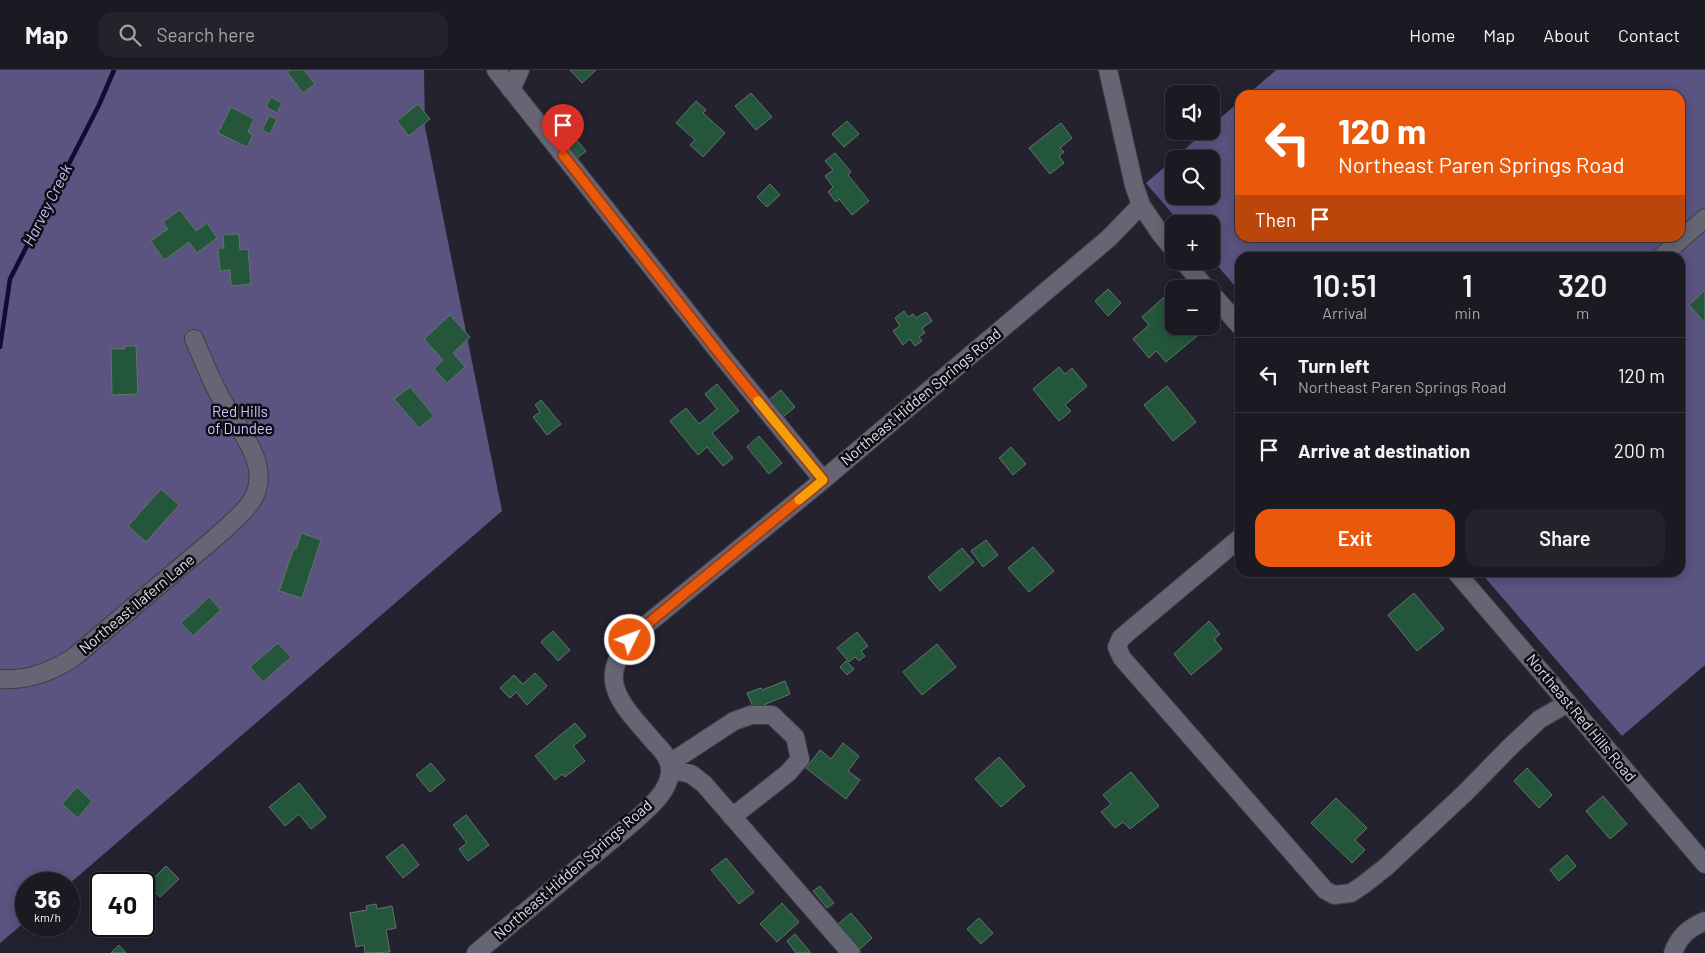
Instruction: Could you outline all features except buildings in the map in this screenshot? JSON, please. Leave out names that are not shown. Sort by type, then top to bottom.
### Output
[{"type":"street","points":[[496,70],[718,352],[823,480]]},
{"type":"street","points":[[511,90],[520,70]]},
{"type":"street","points":[[1108,70],[1134,185],[1141,205],[1165,239]]},
{"type":"street","name":"Northeast Hidden Springs Road","points":[[476,953],[644,812],[663,791],[668,782],[670,766],[663,751],[620,700],[613,671],[620,652],[640,630],[823,480],[1109,238],[1141,205]]},
{"type":"street","points":[[1685,236],[1705,218]]},
{"type":"street","points":[[1667,252],[1678,242]]},
{"type":"street","points":[[1191,270],[1199,280]]},
{"type":"street","points":[[1220,303],[1235,320]]},
{"type":"street","name":"Northeast Ilafern Lane","points":[[0,679],[29,678],[53,670],[73,658],[210,543],[237,517],[255,495],[260,472],[250,445],[224,404],[194,339]]},
{"type":"street","points":[[1235,542],[1121,638],[1117,648],[1122,658],[1325,890],[1334,895],[1351,893],[1386,867],[1540,719],[1568,703]]},
{"type":"street","name":"Northeast Red Hills Road","points":[[1460,577],[1705,864]]},
{"type":"street","points":[[670,766],[734,720],[751,715],[772,716],[795,737],[800,759],[788,772],[732,817]]},
{"type":"street","points":[[670,766],[691,774],[704,784],[851,953]]},
{"type":"street","points":[[1673,953],[1680,937],[1694,926],[1705,921]]},
{"type":"green space","name":"Red Hills of Dundee","points":[[0,70],[424,70],[425,127],[502,511],[80,875],[80,872],[15,872],[15,930],[0,943]]},
{"type":"green space","points":[[1276,70],[1705,70],[1705,665],[1622,736],[1484,577],[1685,577],[1685,252],[1235,252],[1235,286],[1220,269],[1220,215],[1173,215],[1146,183],[1165,167],[1165,205],[1220,205],[1220,150],[1184,150],[1195,140],[1220,140],[1220,118],[1235,105],[1235,242],[1685,242],[1685,90],[1253,90]]},
{"type":"waterway","name":"Harvey Creek","points":[[0,347],[10,279],[99,105],[114,70]]},
{"type":"slow traffic","points":[[758,401],[823,480],[799,500]]},
{"type":"route","points":[[563,155],[718,352],[823,480],[630,640]]}]
